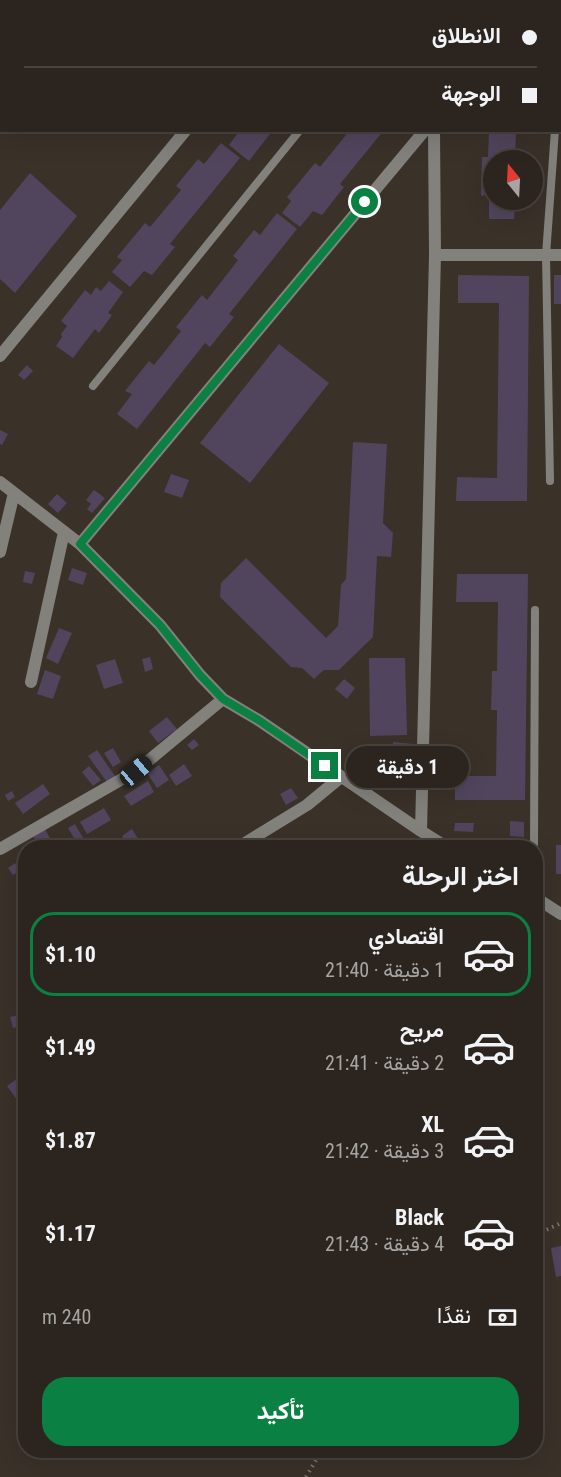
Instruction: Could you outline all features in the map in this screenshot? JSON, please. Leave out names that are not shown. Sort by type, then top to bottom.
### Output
[{"type":"street","points":[[0,356],[184,132]]},
{"type":"street","points":[[80,544],[423,132]]},
{"type":"street","points":[[421,831],[435,255],[434,132]]},
{"type":"street","points":[[435,255],[561,255]]},
{"type":"street","points":[[0,482],[80,544],[160,625],[200,675],[223,699],[260,721],[435,840]]},
{"type":"street","points":[[0,552],[14,493]]},
{"type":"street","points":[[31,682],[64,532]]},
{"type":"street","points":[[0,849],[136,771],[223,699]]},
{"type":"street","points":[[250,840],[307,805],[341,777]]},
{"type":"street","points":[[543,902],[561,914]]},
{"type":"lane","points":[[93,386],[298,132]]},
{"type":"lane","points":[[550,481],[546,255],[555,132]]},
{"type":"lane","points":[[534,840],[535,610]]},
{"type":"path","points":[[543,1232],[561,1223]]},
{"type":"path","points":[[306,1477],[317,1458]]},
{"type":"building","points":[[239,132],[271,132],[249,161],[229,145]]},
{"type":"building","points":[[348,132],[382,132],[340,184],[344,187],[322,215],[313,211],[300,227],[282,213],[291,201],[287,197],[315,163],[320,167]]},
{"type":"building","points":[[489,132],[516,132],[515,150],[488,150]]},
{"type":"building","points":[[221,143],[240,158],[170,244],[175,247],[152,275],[144,271],[130,287],[112,272],[122,260],[117,257],[145,223],[150,227],[181,190],[176,186],[198,159],[204,164]]},
{"type":"building","points":[[482,157],[483,196],[481,196]]},
{"type":"building","points":[[30,173],[77,216],[15,293],[0,279],[0,210]]},
{"type":"building","points":[[489,210],[514,210],[514,219],[489,219]]},
{"type":"building","points":[[277,213],[297,229],[229,314],[234,317],[210,347],[205,343],[137,429],[117,414],[132,394],[125,391],[149,361],[154,365],[181,331],[176,327],[202,295],[207,300],[238,260],[233,256],[254,230],[260,235]]},
{"type":"building","points":[[458,275],[529,276],[527,501],[456,501],[457,477],[497,478],[499,303],[458,303]]},
{"type":"building","points":[[554,275],[561,275],[561,304],[554,304]]},
{"type":"building","points":[[109,281],[123,292],[108,313],[112,315],[99,333],[95,329],[73,358],[56,346],[67,326],[61,321],[85,290],[91,295],[96,287],[101,291]]},
{"type":"building","points":[[279,344],[329,383],[250,483],[200,443]]},
{"type":"building","points":[[27,365],[33,371],[24,380],[18,375]]},
{"type":"building","points":[[0,430],[8,434],[2,445],[0,444]]},
{"type":"building","points":[[353,442],[387,444],[383,523],[393,533],[391,557],[377,556],[373,637],[339,670],[324,670],[314,679],[302,668],[291,667],[220,597],[221,583],[246,558],[326,638],[338,626],[341,585],[346,579]]},
{"type":"building","points":[[171,474],[189,480],[182,498],[164,492]]},
{"type":"building","points":[[94,490],[105,498],[92,513],[87,509],[91,504],[86,500]]},
{"type":"building","points":[[57,494],[67,503],[58,513],[48,504]]},
{"type":"building","points":[[72,568],[87,573],[83,585],[68,580]]},
{"type":"building","points":[[25,571],[35,573],[32,584],[23,582]]},
{"type":"building","points":[[457,574],[528,574],[525,800],[455,800],[455,776],[496,776],[497,710],[491,710],[492,671],[497,671],[498,602],[456,602]]},
{"type":"building","points":[[59,628],[72,633],[58,664],[46,658]]},
{"type":"building","points":[[150,657],[153,669],[145,672],[142,659]]},
{"type":"building","points":[[369,658],[405,658],[407,735],[370,736]]},
{"type":"building","points":[[115,659],[123,683],[104,689],[96,665]]},
{"type":"building","points":[[45,670],[61,676],[53,699],[37,694]]},
{"type":"building","points":[[344,679],[355,688],[347,699],[335,689]]},
{"type":"building","points":[[167,717],[177,729],[158,743],[149,731]]},
{"type":"building","points":[[194,739],[199,745],[192,750],[187,745]]},
{"type":"building","points":[[393,742],[413,744],[412,763],[391,762]]},
{"type":"building","points":[[113,748],[121,762],[113,767],[104,753]]},
{"type":"building","points":[[97,750],[117,779],[109,785],[88,756]]},
{"type":"building","points":[[184,764],[192,776],[176,786],[169,775]]},
{"type":"building","points":[[159,765],[169,780],[157,788],[147,773]]},
{"type":"building","points":[[89,766],[101,780],[93,786],[82,772]]},
{"type":"building","points":[[148,781],[154,792],[131,806],[124,796]]},
{"type":"building","points":[[43,784],[50,794],[23,814],[15,803]]},
{"type":"building","points":[[291,788],[298,798],[286,805],[280,794]]},
{"type":"building","points":[[12,791],[15,797],[8,801],[5,795]]},
{"type":"building","points":[[104,808],[111,820],[87,834],[80,822]]},
{"type":"building","points":[[510,821],[524,822],[524,837],[510,836]]},
{"type":"building","points":[[455,823],[474,823],[473,832],[454,831]]},
{"type":"building","points":[[75,824],[84,840],[75,840],[68,828]]},
{"type":"building","points":[[45,829],[51,840],[35,840],[33,836]]},
{"type":"building","points":[[132,829],[139,840],[125,840],[122,836]]},
{"type":"building","points":[[556,845],[561,845],[561,874],[556,874]]},
{"type":"building","points":[[15,863],[18,872],[13,875],[8,868]]},
{"type":"building","points":[[18,1015],[18,1027],[13,1028],[10,1017]]},
{"type":"building","points":[[18,1078],[18,1101],[7,1086]]},
{"type":"building","points":[[561,1246],[561,1276],[556,1277],[551,1248]]},
{"type":"route","points":[[325,766],[260,721],[223,699],[200,675],[160,625],[80,544],[365,202]]}]
